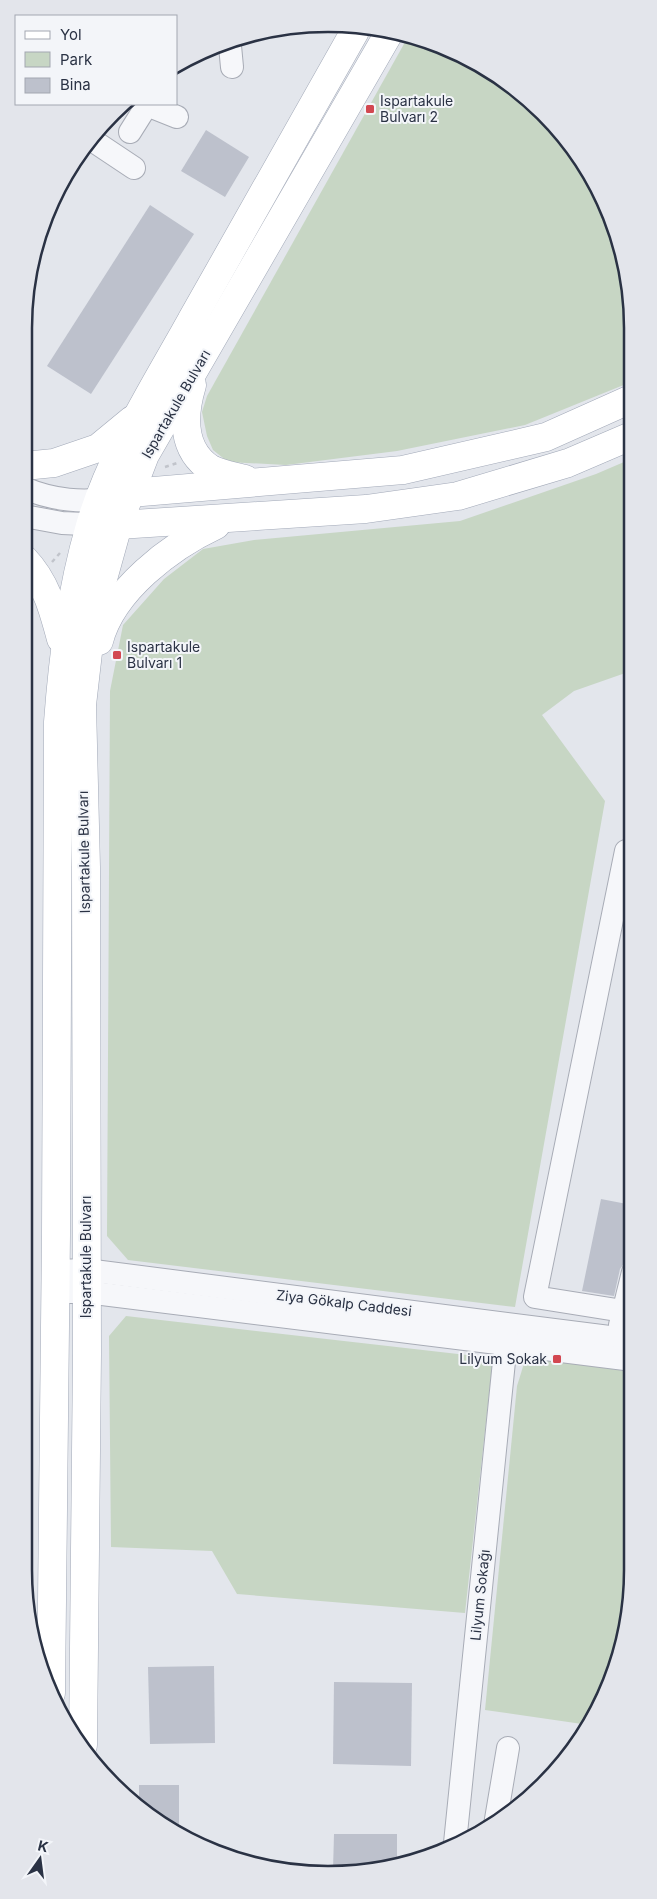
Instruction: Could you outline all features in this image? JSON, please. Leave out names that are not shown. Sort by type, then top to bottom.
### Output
[{"type":"main road","name":"Ispartakule Bulvarı","points":[[51,1674],[58,722],[64,647],[71,604],[94,513],[138,414],[354,34]]},
{"type":"main road","name":"Ispartakule Bulvarı","points":[[83,1736],[86,867],[82,705],[90,635],[118,525],[145,455],[160,427],[202,360],[386,38]]},
{"type":"main road","points":[[202,360],[185,408],[187,439],[199,459],[212,470],[258,482]]},
{"type":"main road","points":[[130,493],[403,470],[546,437],[624,402]]},
{"type":"main road","points":[[32,465],[54,463],[98,448],[138,414]]},
{"type":"main road","points":[[118,525],[366,509],[458,496],[568,463],[624,439]]},
{"type":"main road","points":[[82,705],[101,632],[125,592],[188,538],[230,519]]},
{"type":"main road","points":[[32,568],[39,576],[50,598],[64,647]]},
{"type":"street","points":[[130,132],[147,105],[177,117]]},
{"type":"street","points":[[97,144],[134,168]]},
{"type":"street","points":[[32,492],[67,500],[118,525]]},
{"type":"street","points":[[32,516],[94,513],[130,493]]},
{"type":"street","points":[[624,861],[536,1297],[624,1311]]},
{"type":"street","points":[[55,1281],[86,1281],[507,1335],[624,1358]]},
{"type":"street","points":[[507,1335],[624,1339]]},
{"type":"street","name":"Lilyum Sokağı","points":[[455,1838],[507,1335]]},
{"type":"street","points":[[497,1814],[508,1748]]},
{"type":"path","points":[[164,476],[164,468],[180,462]]},
{"type":"green space","points":[[405,43],[442,55],[493,82],[538,119],[575,164],[602,215],[619,271],[624,309],[624,385],[525,425],[397,451],[286,465],[228,462],[213,450],[207,436],[202,412],[207,396]]},
{"type":"green space","points":[[624,462],[624,673],[574,691],[542,715],[605,801],[515,1307],[128,1260],[107,1236],[110,691],[123,625],[164,579],[203,549],[254,540],[460,521],[596,474]]},
{"type":"green space","points":[[126,1316],[493,1358],[465,1613],[237,1594],[212,1551],[111,1547],[109,1336]]},
{"type":"green space","points":[[526,1357],[624,1371],[624,1590],[622,1609],[609,1666],[582,1724],[485,1710],[517,1386]]},
{"type":"building","points":[[206,130],[249,157],[225,197],[181,171]]},
{"type":"building","points":[[150,205],[194,234],[91,394],[47,366]]},
{"type":"building","points":[[601,1199],[624,1203],[624,1263],[620,1269],[614,1296],[582,1291]]},
{"type":"building","points":[[214,1666],[215,1743],[150,1744],[148,1667]]},
{"type":"building","points":[[334,1682],[412,1683],[411,1766],[333,1764]]},
{"type":"building","points":[[139,1785],[179,1785],[179,1826],[164,1817],[139,1798]]},
{"type":"building","points":[[334,1834],[397,1834],[397,1858],[367,1864],[333,1866]]},
{"type":"place","name":"Ispartakule Bulvarı 2","points":[[370,109]]},
{"type":"place","name":"Ispartakule Bulvarı 1","points":[[117,655]]},
{"type":"place","name":"Lilyum Sokak","points":[[557,1359]]}]
